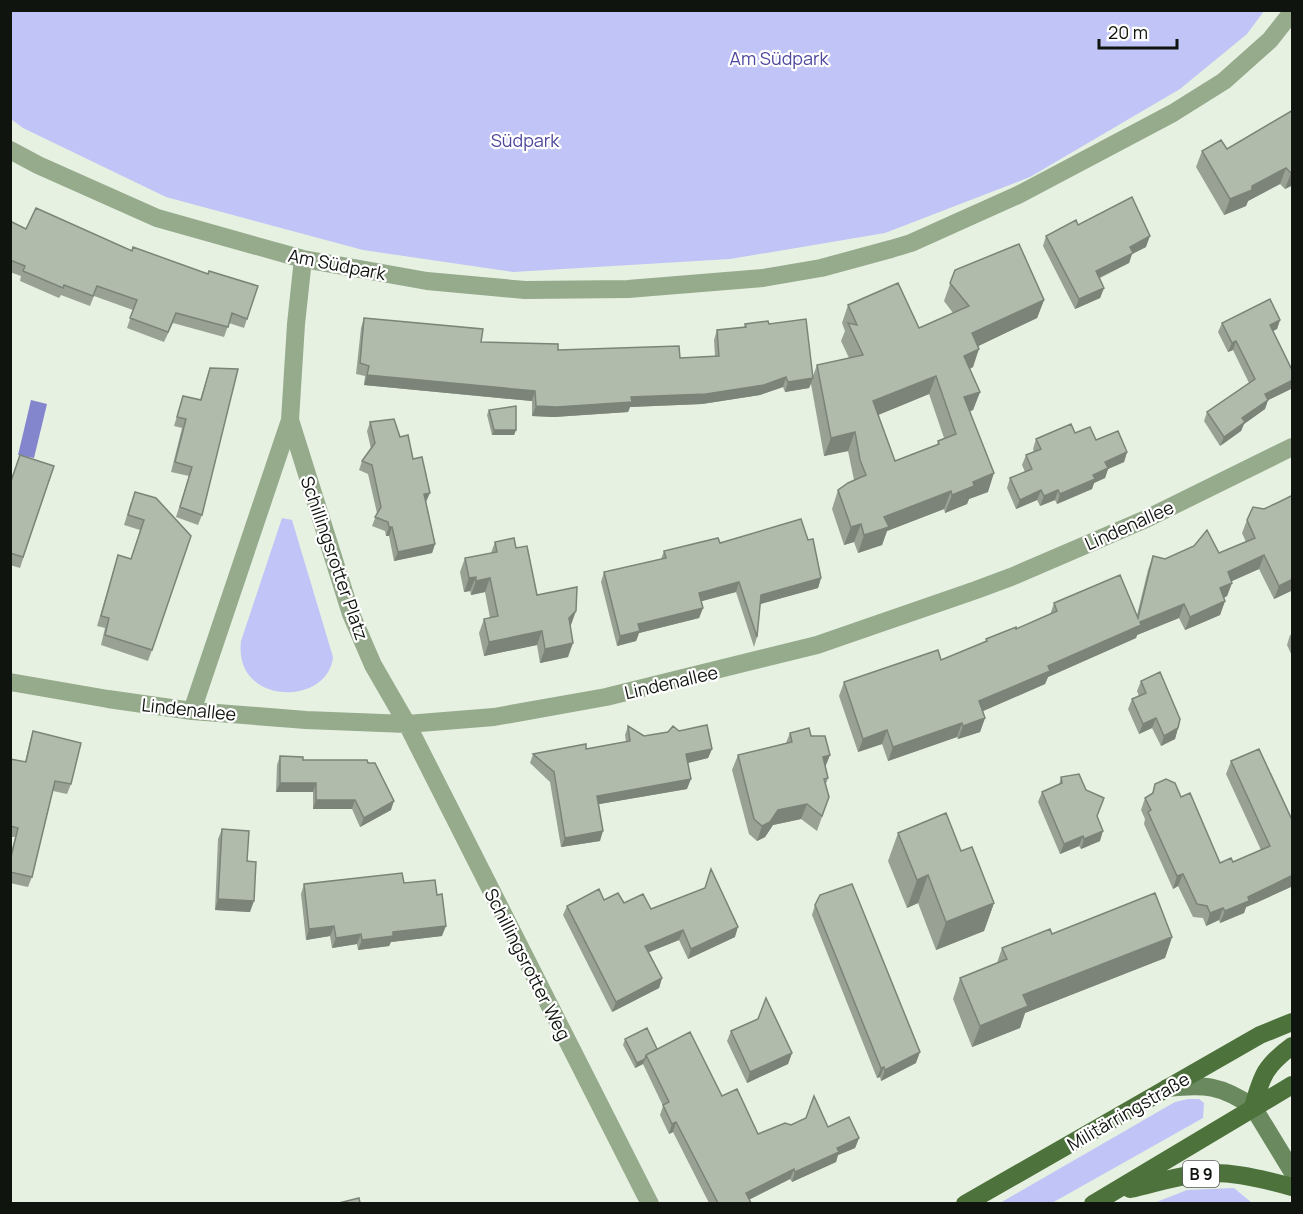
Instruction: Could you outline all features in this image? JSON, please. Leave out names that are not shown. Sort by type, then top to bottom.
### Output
[{"type":"main road","name":"Militärringstraße","points":[[965,1203],[1260,1035],[1293,1022]]},
{"type":"main road","points":[[1253,1107],[1260,1081],[1271,1063],[1293,1046]]},
{"type":"main road","points":[[1167,1088],[1199,1085],[1213,1088],[1231,1093],[1253,1107],[1293,1171]]},
{"type":"main road","name":"B 9","points":[[1093,1203],[1293,1085]]},
{"type":"main road","name":"B 9","points":[[1110,1194],[1190,1174],[1244,1175],[1293,1187]]},
{"type":"street","name":"Am Südpark","points":[[10,150],[38,165],[157,218],[303,259],[427,280],[525,290],[628,289],[763,278],[821,268],[911,243],[1018,195],[1173,113],[1224,81],[1270,40],[1293,12]]},
{"type":"street","name":"Schillingsrotter Platz","points":[[192,711],[290,420],[303,259]]},
{"type":"street","name":"Schillingsrotter Platz","points":[[290,420],[351,614],[373,665],[407,724]]},
{"type":"street","name":"Lindenallee","points":[[10,682],[192,711],[306,720],[407,724],[494,717],[606,697],[707,674],[817,645],[1011,577],[1146,519],[1293,447]]},
{"type":"street","name":"Schillingsrotter Weg","points":[[407,724],[650,1203]]},
{"type":"green space","name":"Südpark","points":[[11,10],[1264,11],[1247,34],[1180,89],[1030,177],[885,233],[730,259],[513,272],[363,250],[166,197],[23,128],[11,119]]},
{"type":"green space","points":[[282,518],[292,520],[333,657],[327,673],[315,685],[300,691],[282,692],[265,688],[251,678],[242,662],[241,641]]},
{"type":"green space","points":[[1199,1099],[1204,1103],[1203,1118],[1052,1203],[1000,1203],[1175,1102]]},
{"type":"green space","points":[[1234,1188],[1252,1203],[1154,1203],[1187,1190]]},
{"type":"shaded area","points":[[31,400],[47,404],[34,458],[18,455]]},
{"type":"building","points":[[1293,110],[1293,173],[1286,168],[1252,186],[1252,190],[1230,199],[1202,151],[1221,140],[1227,149]]},
{"type":"building","points":[[1132,197],[1150,236],[1130,247],[1133,253],[1096,271],[1104,288],[1079,299],[1046,236],[1076,220],[1078,225]]},
{"type":"building","points":[[36,208],[132,251],[133,247],[208,274],[209,271],[258,286],[247,319],[232,313],[228,327],[176,313],[168,332],[130,318],[137,300],[97,286],[93,296],[64,285],[63,288],[23,271],[25,266],[10,260],[10,221],[26,229]]},
{"type":"building","points":[[1019,244],[1044,300],[972,333],[979,349],[964,356],[980,392],[964,397],[994,473],[973,482],[974,486],[952,495],[951,491],[884,517],[889,527],[864,535],[861,524],[851,527],[838,490],[866,475],[860,460],[855,432],[831,438],[817,365],[863,355],[848,323],[857,325],[848,305],[898,283],[919,328],[969,306],[950,283],[955,270]],"holes":[[[936,376],[956,434],[938,441],[939,444],[895,461],[873,401]]]},
{"type":"building","points":[[1270,299],[1280,320],[1270,325],[1293,372],[1293,380],[1265,394],[1268,400],[1242,418],[1245,422],[1224,437],[1207,412],[1255,379],[1236,341],[1232,343],[1222,323]]},
{"type":"building","points":[[364,318],[483,329],[481,342],[558,344],[558,350],[679,346],[680,358],[719,356],[717,330],[746,327],[745,324],[768,321],[769,324],[806,319],[813,378],[788,382],[786,377],[764,385],[706,394],[631,397],[632,402],[557,407],[536,406],[535,391],[367,375],[369,366],[360,363]]},
{"type":"building","points":[[210,368],[238,369],[202,515],[180,507],[192,467],[175,462],[186,419],[177,417],[183,396],[201,400]]},
{"type":"building","points":[[516,406],[516,430],[494,430],[489,410]]},
{"type":"building","points":[[394,419],[400,437],[408,435],[413,459],[422,457],[430,493],[424,494],[435,544],[398,552],[392,527],[389,527],[388,522],[375,517],[381,507],[372,465],[362,461],[375,443],[370,422]]},
{"type":"building","points":[[1071,424],[1075,433],[1090,427],[1096,440],[1118,431],[1127,452],[1105,462],[1108,468],[1093,475],[1095,479],[1060,494],[1058,490],[1044,496],[1041,490],[1020,500],[1010,478],[1032,469],[1026,455],[1041,449],[1036,439]]},
{"type":"building","points":[[20,455],[54,466],[23,557],[10,553],[10,484]]},
{"type":"building","points":[[135,492],[156,498],[191,536],[152,650],[105,635],[109,618],[101,616],[118,555],[131,559],[144,520],[128,515]]},
{"type":"building","points":[[1293,495],[1293,579],[1279,586],[1264,555],[1228,572],[1232,583],[1220,588],[1225,601],[1190,617],[1184,604],[1140,622],[1141,625],[1048,666],[1050,671],[979,701],[985,718],[963,726],[962,723],[893,747],[887,730],[863,739],[844,682],[938,650],[941,660],[987,641],[986,639],[1057,611],[1054,603],[1120,575],[1138,618],[1153,556],[1165,559],[1194,546],[1207,530],[1219,553],[1255,538],[1247,520],[1253,507],[1264,509]]},
{"type":"building","points":[[801,519],[808,540],[813,539],[821,578],[761,595],[757,637],[739,582],[699,593],[703,608],[638,624],[640,631],[620,636],[604,572],[666,558],[664,551],[718,538],[720,543]]},
{"type":"building","points":[[514,538],[516,548],[527,546],[537,595],[577,587],[576,611],[569,618],[573,643],[545,649],[542,631],[489,642],[484,619],[498,616],[490,578],[476,581],[476,577],[469,578],[465,558],[497,552],[495,542]]},
{"type":"building","points":[[1160,672],[1180,719],[1178,728],[1164,736],[1156,718],[1143,724],[1132,699],[1146,693],[1141,681]]},
{"type":"building","points":[[707,725],[712,749],[686,754],[691,779],[597,796],[603,831],[565,838],[554,772],[533,754],[586,744],[586,749],[630,741],[628,726],[644,736],[668,732],[673,726],[679,731]]},
{"type":"building","points":[[809,728],[811,736],[825,736],[830,755],[823,757],[828,778],[824,779],[829,797],[822,816],[807,804],[778,810],[770,822],[762,826],[754,819],[738,755],[792,742],[790,733]]},
{"type":"building","points":[[33,731],[81,743],[71,784],[55,781],[32,877],[10,872],[10,861],[18,828],[10,826],[10,759],[26,762]]},
{"type":"building","points":[[1259,749],[1293,822],[1293,875],[1248,897],[1249,901],[1225,911],[1223,908],[1210,913],[1207,906],[1197,904],[1183,874],[1177,876],[1148,812],[1151,810],[1145,798],[1153,793],[1155,784],[1166,779],[1175,783],[1181,797],[1190,793],[1220,863],[1231,858],[1233,862],[1270,846],[1231,761]]},
{"type":"building","points":[[280,756],[303,757],[303,760],[367,760],[368,763],[375,763],[394,801],[364,818],[355,800],[316,800],[316,783],[280,783]]},
{"type":"building","points":[[1079,774],[1086,790],[1104,798],[1097,816],[1103,831],[1064,844],[1042,792],[1062,783],[1061,777]]},
{"type":"building","points":[[946,813],[961,851],[972,847],[994,903],[946,922],[928,875],[917,880],[898,833]]},
{"type":"building","points":[[222,829],[249,831],[247,861],[256,862],[254,901],[218,899]]},
{"type":"building","points":[[711,869],[738,927],[691,949],[683,930],[645,946],[662,978],[616,1002],[567,906],[599,889],[604,900],[618,893],[624,903],[643,894],[651,909],[705,888]]},
{"type":"building","points":[[402,873],[404,883],[435,880],[437,895],[442,894],[446,926],[393,932],[393,936],[362,940],[361,934],[336,938],[334,926],[309,929],[304,884]]},
{"type":"building","points":[[852,884],[920,1052],[885,1070],[884,1067],[881,1068],[815,905],[820,895]]},
{"type":"building","points":[[1155,893],[1172,937],[1023,995],[1028,1006],[980,1026],[960,978],[1007,959],[1002,948],[1050,929],[1052,934]]},
{"type":"building","points":[[766,998],[792,1053],[750,1072],[731,1031],[758,1019]]},
{"type":"building","points":[[647,1028],[657,1049],[637,1063],[625,1039]]},
{"type":"building","points":[[690,1032],[722,1096],[737,1089],[758,1134],[785,1123],[791,1125],[806,1118],[814,1096],[828,1127],[849,1117],[859,1138],[837,1148],[839,1152],[795,1172],[794,1169],[746,1193],[751,1203],[718,1203],[676,1122],[672,1124],[663,1105],[669,1102],[646,1055]]},
{"type":"building","points":[[359,1198],[360,1203],[339,1203]]}]
